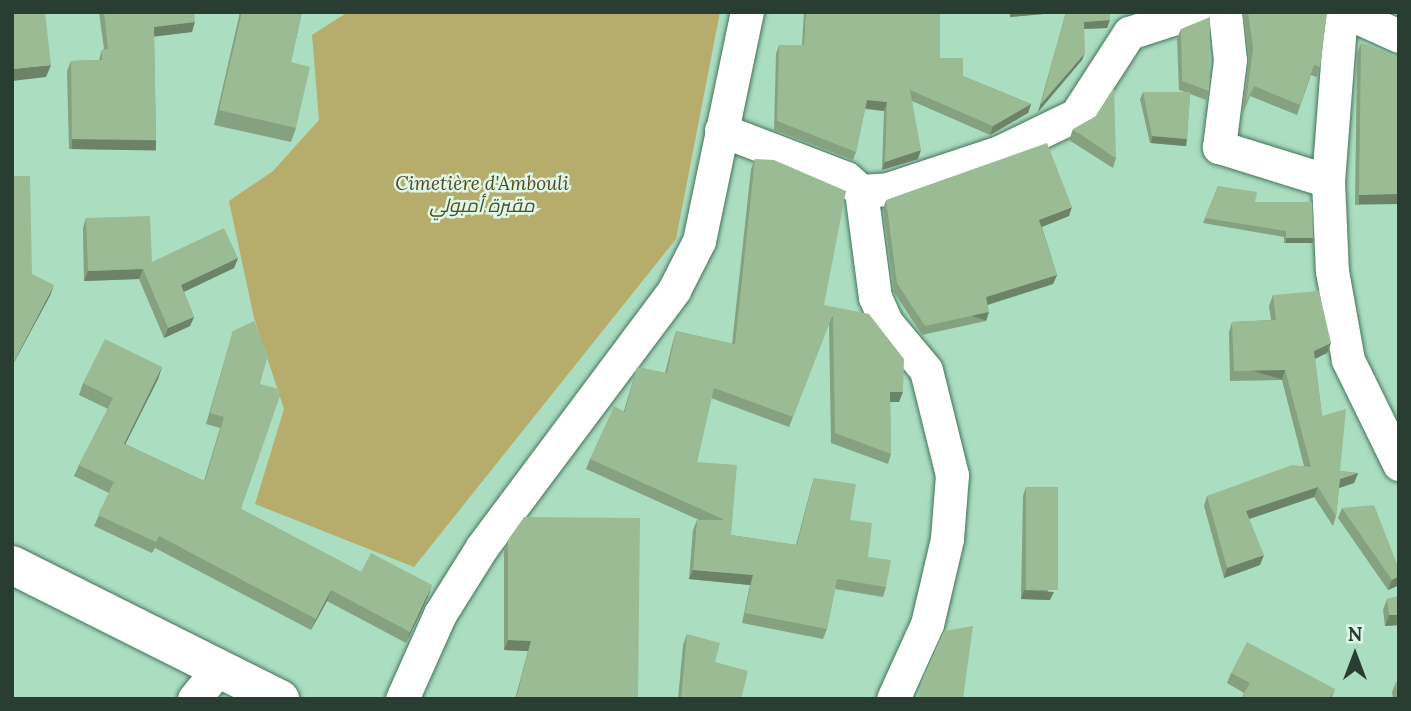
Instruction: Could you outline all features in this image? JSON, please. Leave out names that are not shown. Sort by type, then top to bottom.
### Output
[{"type":"main road","points":[[12,565],[280,699]]},
{"type":"street","points":[[402,699],[440,614],[482,547],[674,290],[699,241],[747,12]]},
{"type":"street","points":[[861,191],[888,189],[999,152],[1076,115],[1129,33],[1195,12]]},
{"type":"street","points":[[1225,12],[1230,60],[1219,147],[1328,181]]},
{"type":"street","points":[[1399,36],[1344,12],[1328,181],[1332,271],[1348,360],[1399,464]]},
{"type":"street","points":[[721,130],[846,178],[861,191],[875,297],[886,322],[926,370],[952,475],[947,539],[927,624],[893,699]]},
{"type":"street","points":[[194,699],[219,668]]},
{"type":"green space","name":"Cimetière d'Ambouli مقبرة أمبولي","points":[[348,12],[720,12],[676,239],[414,567],[255,504],[284,409],[254,318],[229,201],[273,171],[319,120],[312,35]]},
{"type":"building","points":[[12,12],[45,12],[51,65],[12,69]]},
{"type":"building","points":[[104,12],[194,12],[195,22],[154,27],[156,140],[72,139],[71,61],[102,60],[102,50],[108,49]]},
{"type":"building","points":[[242,12],[302,12],[291,62],[310,67],[296,128],[219,110]]},
{"type":"building","points":[[806,12],[940,12],[940,58],[963,58],[963,76],[1031,104],[993,126],[910,90],[921,150],[885,162],[887,102],[867,100],[856,152],[777,121],[779,45],[804,45]]},
{"type":"building","points":[[1066,12],[1110,12],[1110,20],[1084,22],[1085,53],[1041,104]]},
{"type":"building","points":[[1248,12],[1327,12],[1320,67],[1314,65],[1300,105],[1254,86],[1246,103],[1253,48]]},
{"type":"building","points":[[1210,17],[1209,91],[1182,81],[1181,29]]},
{"type":"building","points":[[1361,43],[1399,57],[1399,194],[1359,195]]},
{"type":"building","points":[[1114,87],[1116,158],[1073,129],[1096,116]]},
{"type":"building","points":[[1143,92],[1190,92],[1187,139],[1152,136]]},
{"type":"building","points":[[1047,143],[1072,207],[1039,220],[1057,275],[986,297],[989,312],[925,326],[897,283],[886,200]]},
{"type":"building","points":[[755,159],[774,160],[846,191],[824,305],[869,314],[904,359],[903,392],[890,392],[891,454],[835,433],[833,314],[793,417],[714,388],[697,462],[737,465],[731,535],[797,545],[814,478],[856,484],[850,520],[872,523],[868,557],[891,560],[886,587],[837,579],[827,629],[745,613],[753,575],[693,570],[697,520],[725,520],[590,459],[614,406],[625,412],[637,367],[667,373],[676,331],[735,344]]},
{"type":"building","points":[[12,176],[30,176],[32,274],[54,285],[15,359],[12,357]]},
{"type":"building","points":[[1218,186],[1257,192],[1255,202],[1312,202],[1313,238],[1286,238],[1286,231],[1205,218]]},
{"type":"building","points":[[150,216],[152,262],[224,228],[238,258],[181,285],[194,317],[168,328],[143,269],[88,271],[86,218]]},
{"type":"building","points":[[1319,291],[1331,343],[1314,351],[1322,416],[1346,409],[1340,471],[1358,473],[1340,479],[1336,516],[1318,487],[1246,511],[1264,555],[1227,568],[1207,496],[1292,465],[1311,467],[1285,370],[1234,371],[1232,322],[1276,320],[1273,295]]},
{"type":"building","points":[[254,321],[268,355],[260,384],[282,390],[241,509],[361,572],[371,553],[432,585],[410,632],[331,590],[316,619],[159,536],[156,542],[98,515],[114,482],[79,465],[113,398],[83,383],[105,339],[162,367],[124,444],[205,481],[224,417],[210,413],[233,331]]},
{"type":"building","points":[[1026,487],[1058,487],[1058,590],[1026,590]]},
{"type":"building","points":[[1374,505],[1399,569],[1399,576],[1392,580],[1342,508]]},
{"type":"building","points":[[524,517],[640,518],[638,699],[516,699],[531,641],[508,640],[508,540]]},
{"type":"building","points":[[1399,596],[1399,615],[1389,615],[1387,599]]},
{"type":"building","points":[[973,626],[963,699],[918,699],[922,680],[944,631]]},
{"type":"building","points":[[687,634],[720,643],[715,662],[748,671],[741,699],[681,699]]},
{"type":"building","points":[[1247,642],[1335,689],[1329,699],[1241,699],[1250,683],[1231,673]]},
{"type":"building","points":[[1399,681],[1399,699],[1398,699],[1396,682]]}]
